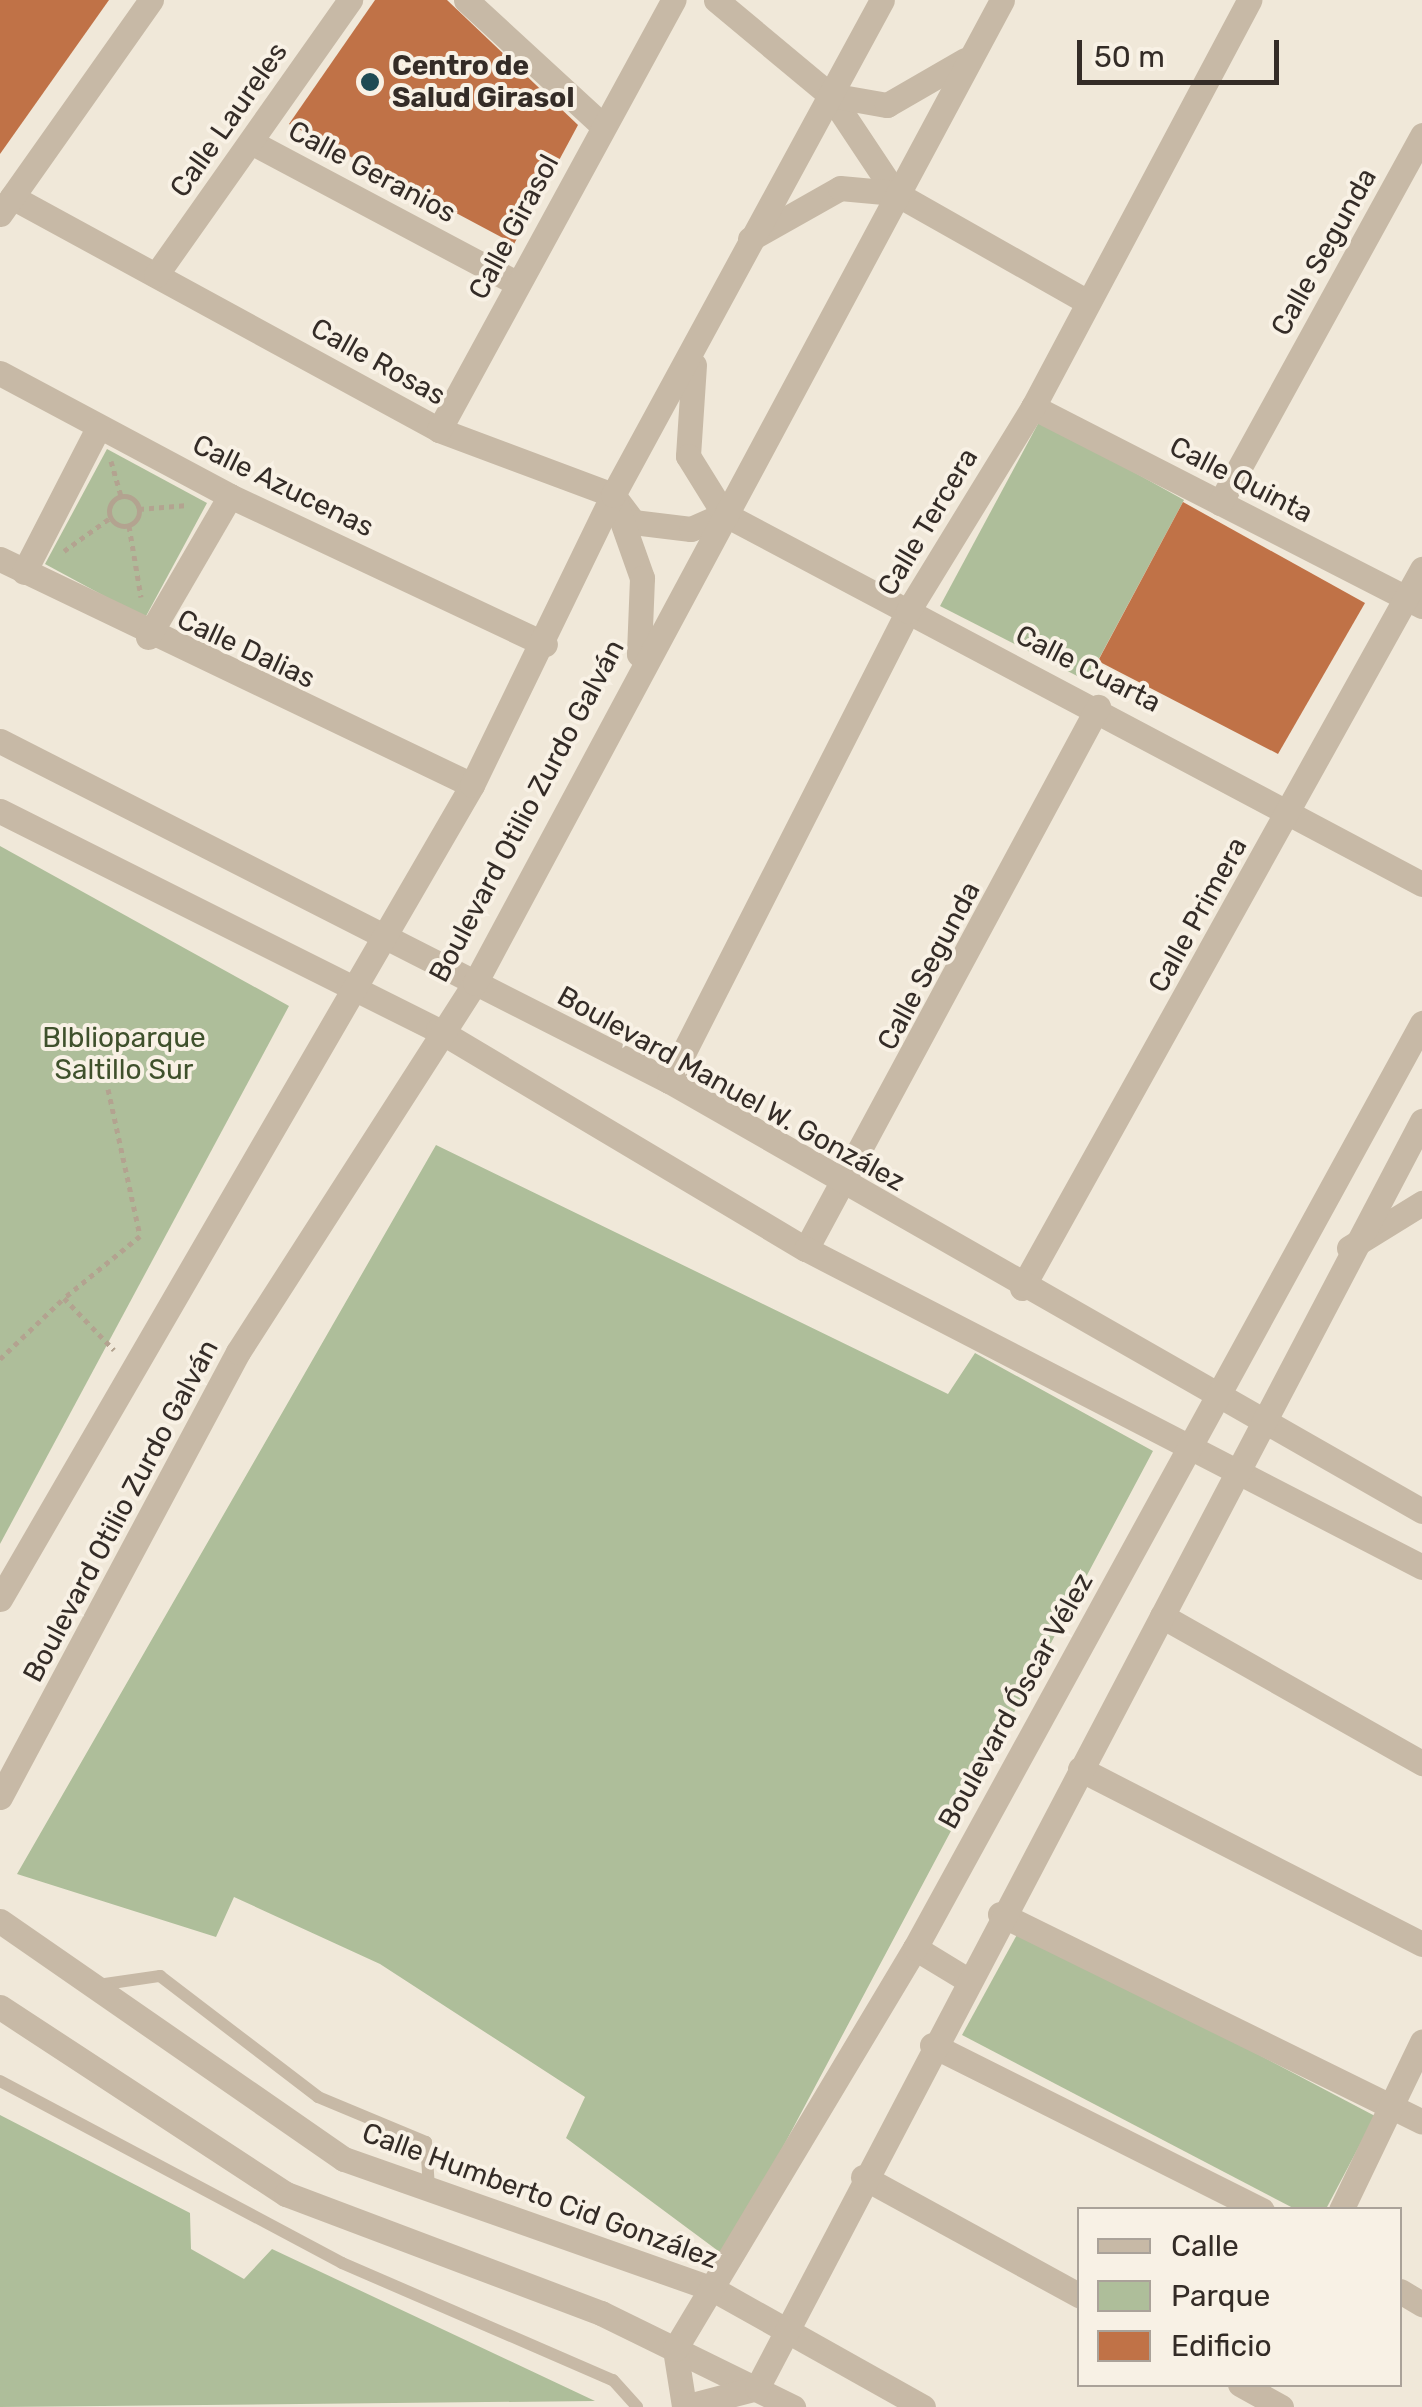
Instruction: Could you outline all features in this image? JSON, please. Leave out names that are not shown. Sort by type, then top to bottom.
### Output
[{"type":"street","points":[[6,206],[151,0]]},
{"type":"street","name":"Calle Laureles","points":[[156,275],[350,0]]},
{"type":"street","points":[[466,0],[602,124]]},
{"type":"street","name":"Calle Girasol","points":[[439,430],[602,124],[673,0]]},
{"type":"street","points":[[716,0],[830,94],[895,192]]},
{"type":"street","name":"Boulevard Otilio Zurdo Galván","points":[[0,1599],[130,1366],[357,991],[380,935],[472,786],[613,495],[700,336],[747,240],[882,0]]},
{"type":"street","name":"Boulevard Otilio Zurdo Galván","points":[[0,1797],[10,1761],[238,1352],[438,1030],[475,983],[638,664],[724,514],[1002,0]]},
{"type":"street","name":"Calle Tercera","points":[[669,1081],[908,611],[1032,407],[1248,0]]},
{"type":"street","points":[[830,94],[887,106],[968,59]]},
{"type":"street","name":"Calle Segunda","points":[[1220,503],[1422,135]]},
{"type":"street","name":"Calle Geranios","points":[[251,142],[518,284]]},
{"type":"street","points":[[747,240],[840,188],[895,192],[1086,302]]},
{"type":"street","name":"Calle Rosas","points":[[6,206],[156,275],[439,430],[613,495],[633,522],[691,529],[724,514]]},
{"type":"street","points":[[700,336],[686,405],[688,456],[724,514]]},
{"type":"street","name":"Calle Azucenas","points":[[0,373],[103,438],[218,500],[544,644]]},
{"type":"street","name":"Calle Quinta","points":[[1032,407],[1414,601]]},
{"type":"street","points":[[24,572],[103,438]]},
{"type":"street","points":[[613,495],[619,533],[642,578],[638,664]]},
{"type":"street","points":[[146,628],[218,500]]},
{"type":"street","name":"Calle Cuarta","points":[[724,514],[1098,707],[1422,884]]},
{"type":"street","name":"Calle Dalias","points":[[0,559],[472,786]]},
{"type":"street","name":"Calle Primera","points":[[1022,1288],[1414,601],[1422,569]]},
{"type":"street","name":"Calle Segunda","points":[[806,1249],[848,1186],[1098,707]]},
{"type":"street","name":"Boulevard Manuel W. González","points":[[0,741],[669,1081],[1022,1288],[1422,1510]]},
{"type":"street","points":[[0,810],[438,1030],[806,1249],[1192,1442],[1422,1567]]},
{"type":"street","name":"Boulevard Óscar Vélez","points":[[675,2350],[915,1948],[1422,1023]]},
{"type":"street","points":[[675,2350],[684,2407],[757,2388],[1000,1914],[1162,1616],[1349,1248],[1422,1121]]},
{"type":"street","points":[[1349,1248],[1422,1202]]},
{"type":"street","points":[[1162,1616],[1422,1763]]},
{"type":"street","points":[[1080,1769],[1419,1935]]},
{"type":"street","points":[[1000,1914],[1393,2104],[1422,2122]]},
{"type":"street","name":"Calle Humberto Cid González","points":[[0,1921],[344,2158],[711,2288],[784,2334],[922,2407]]},
{"type":"street","points":[[915,1948],[966,1979]]},
{"type":"street","points":[[0,2008],[286,2194],[675,2350],[793,2407]]},
{"type":"street","points":[[1342,2207],[1422,2042]]},
{"type":"street","points":[[932,2045],[1256,2207]]},
{"type":"street","points":[[863,2177],[1077,2294]]},
{"type":"street","points":[[1247,2395],[1280,2407]]},
{"type":"lane","points":[[98,1986],[160,1976],[318,2097],[426,2142],[429,2188]]},
{"type":"lane","points":[[0,2081],[342,2263],[613,2380],[637,2407]]},
{"type":"path","points":[[103,438],[121,497],[139,509],[218,500]]},
{"type":"path","points":[[58,555],[110,518],[121,497]]},
{"type":"path","points":[[139,509],[128,526],[146,628]]},
{"type":"path","points":[[110,518],[128,526]]},
{"type":"path","points":[[0,1360],[64,1298],[140,1236],[108,1089]]},
{"type":"path","points":[[64,1298],[130,1366]]},
{"type":"green space","points":[[1040,420],[1184,500],[1087,681],[940,606]]},
{"type":"green space","points":[[107,449],[207,503],[145,618],[45,564]]},
{"type":"green space","name":"Blblioparque Saltillo Sur","points":[[0,846],[289,1006],[0,1544]]},
{"type":"green space","points":[[436,1145],[948,1394],[975,1353],[1153,1451],[725,2256],[566,2138],[585,2097],[380,1964],[234,1897],[216,1937],[17,1874]]},
{"type":"green space","points":[[1020,1929],[1375,2116],[1327,2207],[1291,2207],[962,2035]]},
{"type":"green space","points":[[0,2115],[190,2213],[191,2249],[244,2279],[272,2249],[595,2401],[0,2407]]},
{"type":"building","points":[[0,0],[109,0],[0,154]]},
{"type":"building","points":[[375,0],[447,0],[578,125],[514,244],[289,124]]},
{"type":"building","points":[[1183,502],[1365,603],[1278,754],[1098,661]]},
{"type":"place","name":"Centro de Salud Girasol","points":[[370,82]]}]
